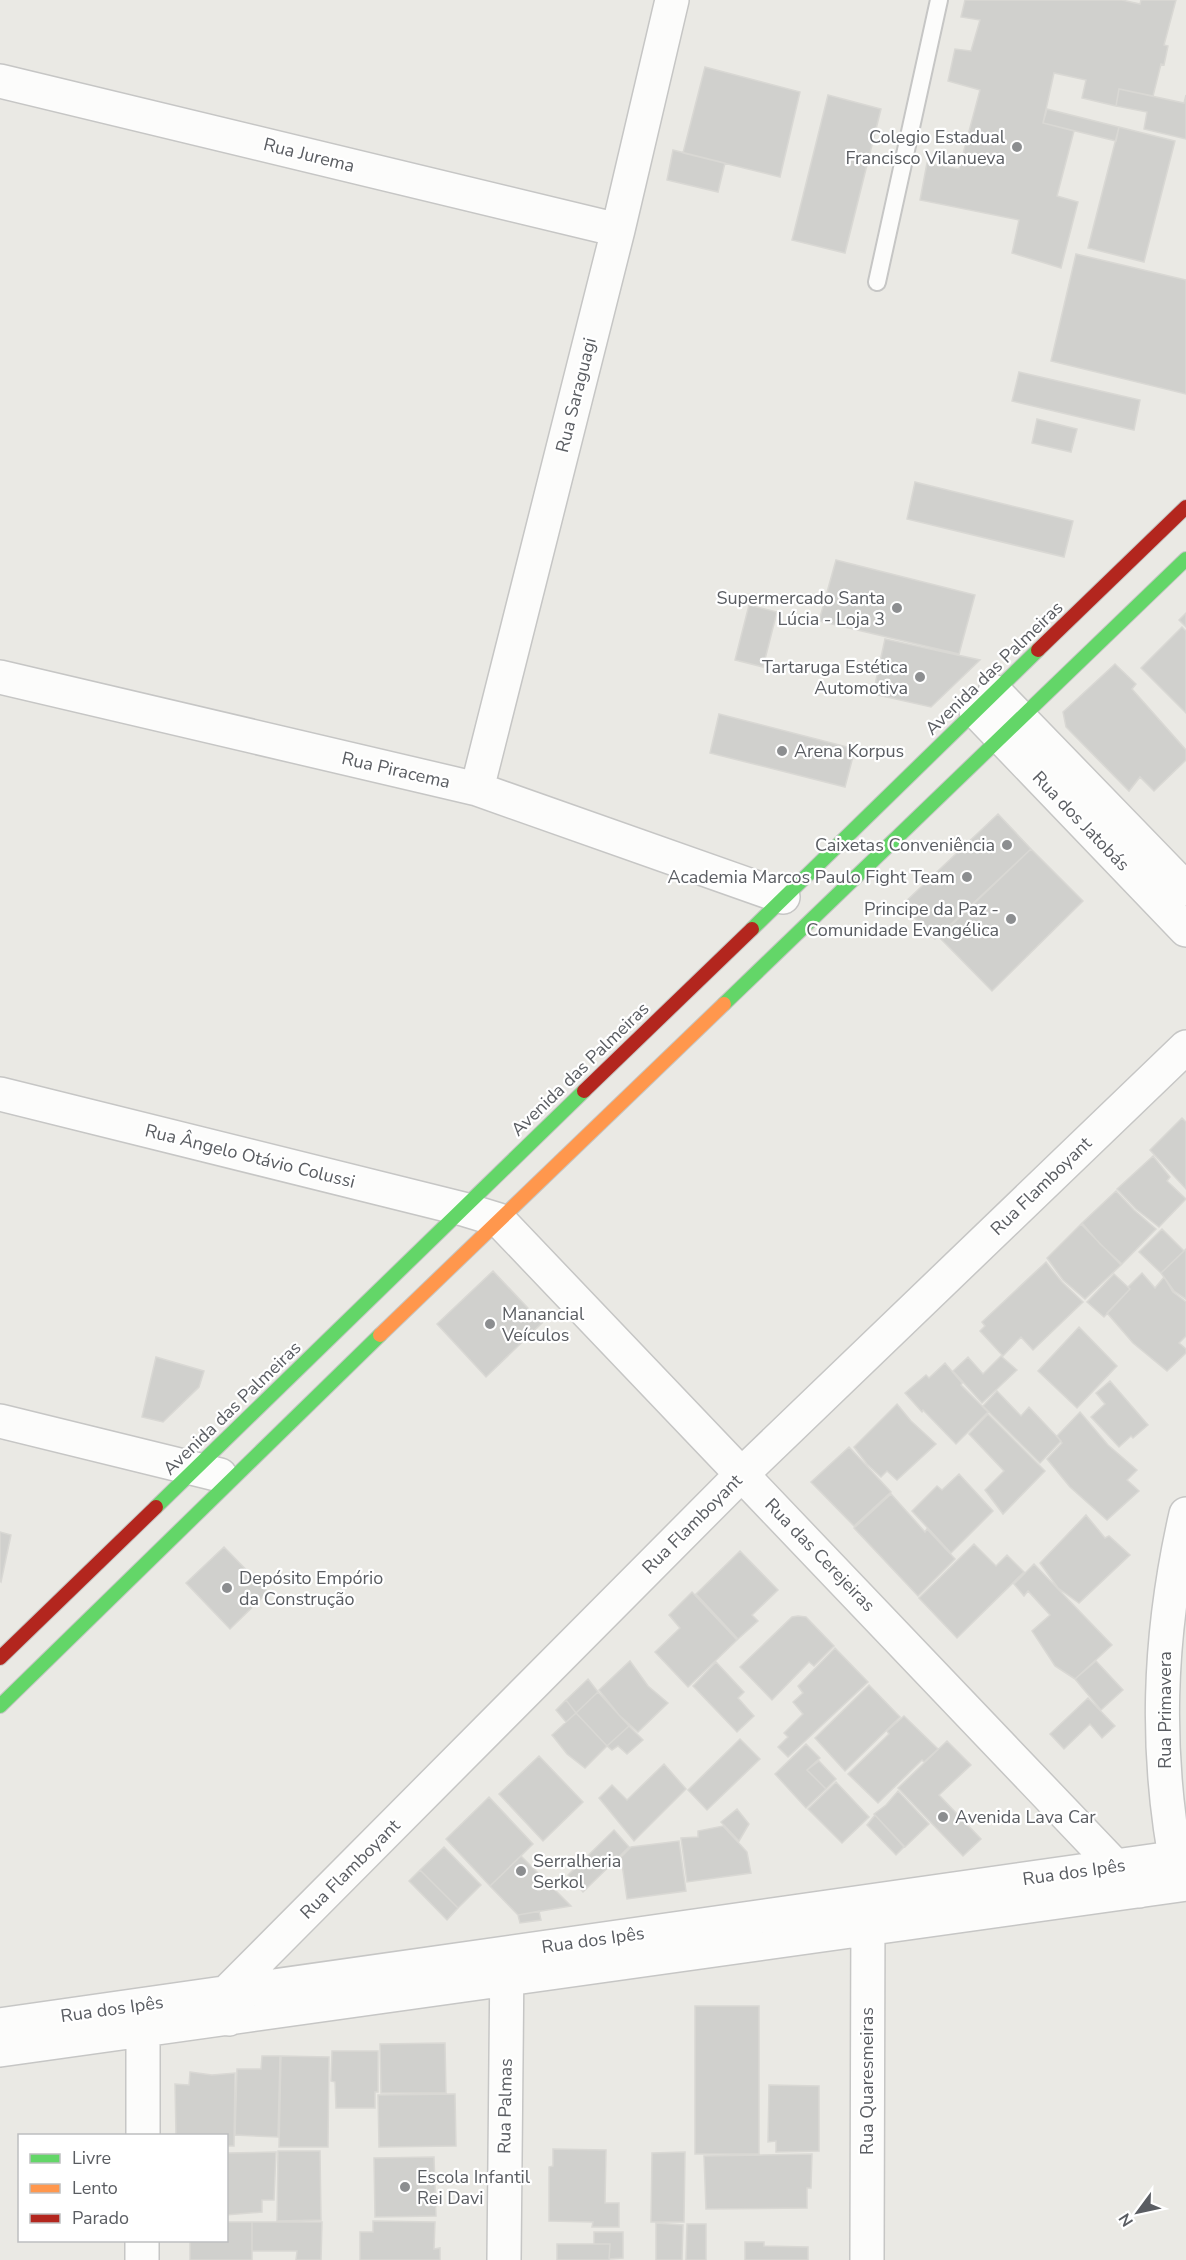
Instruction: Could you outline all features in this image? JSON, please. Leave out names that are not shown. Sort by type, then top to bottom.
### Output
[{"type":"street","name":"Rua Saraguagi","points":[[477,789],[618,230],[672,0]]},
{"type":"street","name":"Rua Jurema","points":[[0,81],[618,230]]},
{"type":"street","name":"Avenida das Palmeiras","points":[[0,1658],[1186,507]]},
{"type":"street","points":[[0,1706],[232,1478],[1186,559]]},
{"type":"street","name":"Rua Piracema","points":[[0,677],[477,789],[783,897]]},
{"type":"street","name":"Rua dos Jatobás","points":[[986,702],[1186,930]]},
{"type":"street","name":"Rua dos Jatobás","points":[[1012,729],[1186,889]]},
{"type":"street","name":"Rua Flamboyant","points":[[228,2005],[742,1474],[1186,1047]]},
{"type":"street","name":"Rua Ângelo Otávio Colussi","points":[[0,1094],[463,1209],[499,1220]]},
{"type":"street","name":"Rua das Cerejeiras","points":[[499,1220],[1139,1891]]},
{"type":"street","points":[[0,1421],[232,1478]]},
{"type":"street","name":"Rua Primavera","points":[[1183,1878],[1166,1799],[1162,1739],[1162,1680],[1166,1620],[1175,1561],[1186,1514]]},
{"type":"street","name":"Rua dos Ipês","points":[[868,1915],[1117,1866],[1183,1878]]},
{"type":"street","name":"Rua dos Ipês","points":[[0,2025],[143,2017],[868,1915],[1139,1891],[1183,1878]]},
{"type":"street","name":"Rua Quaresmeiras","points":[[867,2260],[868,1915]]},
{"type":"street","name":"Rua Palmas","points":[[504,2260],[506,1966]]},
{"type":"street","points":[[143,2017],[143,2134]]},
{"type":"street","name":"Rua dos Ipês","points":[[0,2050],[143,2017]]},
{"type":"street","points":[[142,2242],[142,2260]]},
{"type":"lane","points":[[877,282],[939,0]]},
{"type":"building","name":"Colegio Estadual Francisco Vilanueva","points":[[965,0],[1122,0],[1140,4],[1141,0],[1176,0],[1164,45],[1168,46],[1164,65],[1161,64],[1153,96],[1119,89],[1116,106],[1082,98],[1086,80],[1054,73],[1043,123],[1074,131],[1057,196],[1078,202],[1061,268],[1012,253],[1019,220],[920,200],[927,163],[959,169],[980,90],[948,81],[955,49],[971,51],[980,20],[961,17]]},
{"type":"building","points":[[705,67],[800,92],[780,177],[683,153]]},
{"type":"building","points":[[1119,89],[1184,103],[1186,95],[1186,139],[1144,129],[1147,112],[1116,106]]},
{"type":"building","points":[[828,95],[881,109],[845,253],[792,240]]},
{"type":"building","points":[[1047,109],[1119,127],[1116,141],[1043,123]]},
{"type":"building","points":[[1119,127],[1175,141],[1144,262],[1088,248]]},
{"type":"building","points":[[673,150],[725,163],[718,192],[667,180]]},
{"type":"building","points":[[1076,254],[1186,280],[1186,394],[1051,361]]},
{"type":"building","points":[[1019,372],[1140,400],[1134,430],[1012,401]]},
{"type":"building","points":[[1037,419],[1077,429],[1071,452],[1032,443]]},
{"type":"building","points":[[915,482],[1073,521],[1064,557],[907,519]]},
{"type":"building","name":"Supermercado Santa Lúcia - Loja 3","points":[[836,560],[975,595],[959,654],[819,621]]},
{"type":"building","points":[[749,605],[777,612],[763,667],[735,660]]},
{"type":"building","points":[[1186,613],[1186,627],[1179,620]]},
{"type":"building","points":[[1182,627],[1186,631],[1186,713],[1141,668]]},
{"type":"building","name":"Tartaruga Estética Automotiva","points":[[885,639],[980,660],[931,707],[873,694]]},
{"type":"building","points":[[1115,664],[1136,684],[1132,689],[1186,750],[1186,760],[1154,791],[1140,777],[1129,791],[1066,727],[1063,712]]},
{"type":"building","name":"Arena Korpus","points":[[719,714],[855,749],[845,787],[710,753]]},
{"type":"building","name":"Academia Marcos Paulo Fight Team","points":[[998,814],[1031,849],[935,939],[902,905]]},
{"type":"building","name":"Principe da Paz - Comunidade Evangélica","points":[[1031,849],[1083,901],[992,991],[939,937]]},
{"type":"building","points":[[1182,1118],[1186,1122],[1186,1189],[1150,1150]]},
{"type":"building","points":[[1153,1156],[1170,1177],[1167,1181],[1186,1199],[1159,1227],[1136,1209],[1117,1189]]},
{"type":"building","points":[[1116,1191],[1156,1229],[1122,1264],[1082,1223]]},
{"type":"building","points":[[1081,1224],[1121,1265],[1085,1299],[1063,1280],[1047,1258]]},
{"type":"building","points":[[1162,1229],[1184,1251],[1161,1273],[1139,1252]]},
{"type":"building","points":[[1186,1249],[1186,1299],[1174,1291],[1161,1273]]},
{"type":"building","points":[[1046,1262],[1062,1282],[1083,1302],[1033,1350],[1021,1337],[1003,1356],[980,1331],[985,1326],[982,1322]]},
{"type":"building","name":"Manancial Veículos","points":[[493,1271],[542,1323],[486,1377],[437,1324]]},
{"type":"building","points":[[1142,1273],[1155,1288],[1164,1277],[1173,1292],[1186,1302],[1186,1336],[1179,1343],[1186,1349],[1186,1353],[1167,1371],[1133,1343],[1107,1313]]},
{"type":"building","points":[[1114,1274],[1130,1289],[1104,1317],[1087,1302]]},
{"type":"building","points":[[1079,1327],[1117,1366],[1077,1408],[1038,1371]]},
{"type":"building","points":[[1001,1356],[1017,1370],[982,1403],[953,1371],[968,1357],[983,1374]]},
{"type":"building","points":[[156,1357],[204,1371],[199,1387],[163,1422],[142,1417]]},
{"type":"building","points":[[945,1363],[962,1383],[961,1385],[988,1412],[956,1444],[905,1393],[926,1375],[929,1378]]},
{"type":"building","points":[[1110,1381],[1148,1425],[1119,1447],[1091,1417],[1105,1404],[1096,1393]]},
{"type":"building","points":[[997,1391],[1021,1416],[1029,1407],[1061,1441],[1040,1463],[983,1406]]},
{"type":"building","points":[[897,1404],[911,1421],[936,1444],[897,1480],[887,1471],[881,1477],[854,1447]]},
{"type":"building","points":[[1080,1412],[1108,1445],[1137,1470],[1127,1480],[1139,1491],[1107,1520],[1070,1487],[1047,1459],[1062,1443],[1057,1436]]},
{"type":"building","points":[[988,1414],[1045,1471],[1003,1514],[985,1490],[1004,1471],[969,1434]]},
{"type":"building","points":[[849,1447],[891,1492],[854,1526],[811,1482]]},
{"type":"building","points":[[959,1474],[993,1511],[951,1553],[912,1511],[937,1486],[942,1490]]},
{"type":"building","points":[[891,1494],[925,1532],[927,1529],[955,1559],[918,1596],[854,1528]]},
{"type":"building","points":[[1086,1515],[1105,1538],[1109,1536],[1130,1555],[1079,1603],[1058,1588],[1040,1563]]},
{"type":"building","points":[[0,1532],[11,1535],[1,1582],[0,1581]]},
{"type":"building","points":[[974,1544],[996,1566],[1007,1555],[1024,1572],[957,1638],[919,1598]]},
{"type":"building","name":"Depósito Empório da Construção","points":[[224,1547],[268,1592],[230,1629],[186,1583]]},
{"type":"building","points":[[740,1551],[778,1590],[752,1615],[758,1621],[738,1639],[696,1594]]},
{"type":"building","points":[[1034,1564],[1112,1645],[1075,1679],[1055,1666],[1032,1631],[1050,1615],[1028,1591],[1024,1596],[1014,1584]]},
{"type":"building","points":[[692,1592],[737,1640],[688,1687],[655,1652],[680,1628],[669,1615]]},
{"type":"building","points":[[792,1617],[806,1617],[834,1646],[814,1666],[809,1662],[772,1700],[740,1667]]},
{"type":"building","points":[[835,1648],[868,1682],[788,1757],[778,1747],[788,1737],[784,1733],[803,1714],[793,1702],[803,1693],[798,1686]]},
{"type":"building","points":[[630,1661],[648,1686],[668,1703],[638,1732],[619,1715],[599,1690]]},
{"type":"building","points":[[1096,1661],[1123,1690],[1101,1710],[1075,1679]]},
{"type":"building","points":[[716,1662],[744,1692],[738,1698],[754,1716],[737,1732],[693,1686]]},
{"type":"building","points":[[588,1679],[598,1692],[576,1713],[566,1700]]},
{"type":"building","points":[[869,1685],[900,1717],[845,1771],[815,1738]]},
{"type":"building","points":[[598,1692],[629,1726],[607,1746],[576,1713]]},
{"type":"building","points":[[1088,1698],[1115,1726],[1102,1738],[1090,1724],[1064,1749],[1050,1734]]},
{"type":"building","points":[[566,1700],[576,1713],[566,1722],[556,1710]]},
{"type":"building","points":[[576,1713],[607,1746],[585,1768],[567,1754],[552,1735]]},
{"type":"building","points":[[904,1716],[938,1749],[924,1762],[922,1760],[878,1803],[848,1774],[889,1734],[887,1731]]},
{"type":"building","points":[[629,1726],[643,1740],[627,1754],[618,1746],[612,1750],[607,1746]]},
{"type":"building","points":[[740,1739],[760,1759],[707,1810],[688,1790]]},
{"type":"building","name":"Avenida Lava Car","points":[[947,1741],[971,1765],[939,1795],[981,1839],[963,1856],[898,1788]]},
{"type":"building","points":[[806,1744],[820,1758],[807,1770],[826,1789],[806,1808],[775,1774]]},
{"type":"building","points":[[539,1756],[583,1802],[543,1841],[499,1794]]},
{"type":"building","points":[[819,1761],[836,1779],[826,1789],[807,1770]]},
{"type":"building","points":[[664,1764],[686,1789],[634,1841],[599,1798],[612,1785],[627,1800]]},
{"type":"building","points":[[836,1782],[869,1817],[842,1843],[808,1809]]},
{"type":"building","points":[[898,1791],[929,1824],[905,1847],[874,1814],[886,1805]]},
{"type":"building","points":[[489,1797],[533,1844],[490,1886],[446,1839]]},
{"type":"building","points":[[737,1809],[749,1824],[739,1841],[721,1822]]},
{"type":"building","points":[[875,1815],[904,1847],[896,1855],[867,1825]]},
{"type":"building","points":[[723,1826],[747,1852],[751,1873],[687,1882],[681,1838],[698,1837],[698,1831]]},
{"type":"building","points":[[614,1830],[629,1847],[583,1892],[568,1875]]},
{"type":"building","points":[[679,1841],[686,1891],[627,1899],[621,1857],[631,1847]]},
{"type":"building","points":[[444,1847],[481,1885],[458,1908],[420,1870]]},
{"type":"building","name":"Serralheria Serkol","points":[[521,1856],[571,1906],[518,1915],[490,1886]]},
{"type":"building","points":[[420,1870],[458,1908],[447,1920],[409,1881]]},
{"type":"building","points":[[539,1911],[541,1920],[520,1923],[518,1915]]},
{"type":"building","points":[[695,2006],[759,2006],[759,2154],[695,2154]]},
{"type":"building","points":[[445,2043],[446,2093],[381,2093],[380,2044]]},
{"type":"building","points":[[332,2051],[378,2051],[378,2092],[375,2092],[375,2108],[336,2108],[335,2082],[331,2081]]},
{"type":"building","points":[[262,2056],[280,2056],[278,2137],[235,2135],[237,2069],[261,2069]]},
{"type":"building","points":[[281,2056],[329,2057],[328,2147],[279,2147]]},
{"type":"building","points":[[190,2072],[212,2075],[235,2073],[234,2146],[228,2146],[228,2134],[176,2134],[175,2084],[189,2085]]},
{"type":"building","points":[[769,2085],[819,2086],[819,2151],[776,2152],[776,2141],[768,2142]]},
{"type":"building","points":[[455,2094],[456,2146],[379,2147],[378,2095]]},
{"type":"building","points":[[553,2149],[606,2150],[605,2203],[619,2203],[619,2227],[592,2227],[593,2222],[549,2221],[549,2167],[553,2166]]},
{"type":"building","points":[[278,2151],[320,2151],[321,2220],[277,2221]]},
{"type":"building","points":[[276,2152],[274,2200],[262,2200],[262,2212],[228,2215],[228,2153]]},
{"type":"building","points":[[685,2152],[684,2222],[651,2222],[652,2153]]},
{"type":"building","points":[[812,2154],[811,2188],[807,2188],[807,2208],[706,2209],[704,2156]]},
{"type":"building","name":"Escola Infantil Rei Davi","points":[[434,2157],[436,2216],[375,2217],[374,2158]]},
{"type":"building","points":[[373,2221],[435,2222],[434,2249],[440,2248],[440,2260],[360,2260],[360,2232],[373,2232]]},
{"type":"building","points":[[228,2222],[252,2222],[252,2260],[190,2260],[190,2242],[228,2242]]},
{"type":"building","points":[[252,2222],[322,2222],[321,2260],[296,2260],[297,2251],[252,2251]]},
{"type":"building","points":[[656,2223],[683,2225],[682,2260],[656,2260]]},
{"type":"building","points":[[687,2224],[706,2224],[706,2260],[686,2260]]},
{"type":"building","points":[[594,2232],[623,2232],[623,2258],[609,2259],[610,2244],[594,2244]]},
{"type":"building","points":[[745,2242],[764,2242],[764,2246],[808,2247],[808,2260],[745,2260]]},
{"type":"building","points":[[557,2244],[610,2244],[609,2260],[557,2260]]},
{"type":"traffic: fast","points":[[724,1004],[1186,559]]},
{"type":"traffic: fast","points":[[752,929],[1038,650]]},
{"type":"traffic: fast","points":[[156,1507],[584,1091]]},
{"type":"traffic: fast","points":[[0,1706],[380,1335]]},
{"type":"traffic: slow","points":[[380,1335],[724,1004]]},
{"type":"traffic: jam","points":[[1038,650],[1186,507]]},
{"type":"traffic: jam","points":[[584,1091],[752,929]]},
{"type":"traffic: jam","points":[[0,1658],[156,1507]]},
{"type":"place","name":"Colegio Estadual Francisco Vilanueva","points":[[1017,147]]},
{"type":"place","name":"Supermercado Santa Lúcia - Loja 3","points":[[897,608]]},
{"type":"place","name":"Tartaruga Estética Automotiva","points":[[920,677]]},
{"type":"place","name":"Arena Korpus","points":[[782,751]]},
{"type":"place","name":"Caixetas Conveniência","points":[[1007,845]]},
{"type":"place","name":"Academia Marcos Paulo Fight Team","points":[[967,877]]},
{"type":"place","name":"Principe da Paz - Comunidade Evangélica","points":[[1011,919]]},
{"type":"place","name":"Manancial Veículos","points":[[490,1324]]},
{"type":"place","name":"Depósito Empório da Construção","points":[[227,1588]]},
{"type":"place","name":"Avenida Lava Car","points":[[943,1817]]},
{"type":"place","name":"Serralheria Serkol","points":[[521,1871]]},
{"type":"place","name":"Escola Infantil Rei Davi","points":[[405,2187]]}]
